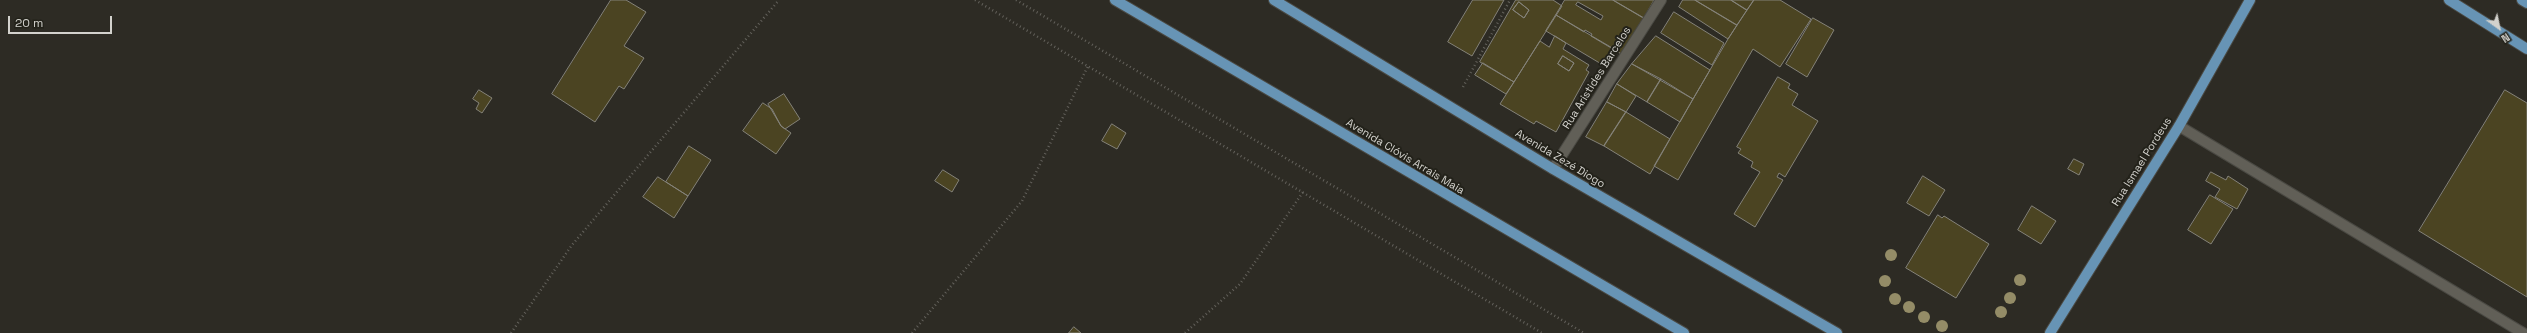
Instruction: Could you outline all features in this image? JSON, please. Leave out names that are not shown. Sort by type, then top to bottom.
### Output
[{"type":"main road","name":"Avenida Clóvis Arrais Maia","points":[[1115,0],[1684,333]]},
{"type":"main road","name":"Avenida Zezé Diogo","points":[[1274,0],[1553,169],[1837,333]]},
{"type":"main road","name":"Rua Ismael Pordeus","points":[[2050,333],[2179,126],[2250,0]]},
{"type":"main road","points":[[2449,0],[2527,49]]},
{"type":"main road","points":[[2522,0],[2527,3]]},
{"type":"lane","name":"Rua Aristides Barcelos","points":[[1553,169],[1661,0]]},
{"type":"lane","points":[[2179,126],[2523,333]]},
{"type":"path","points":[[511,333],[572,245],[779,0]]},
{"type":"path","points":[[975,0],[1542,333]]},
{"type":"path","points":[[1016,0],[1584,333]]},
{"type":"path","points":[[1452,108],[1510,0]]},
{"type":"path","points":[[912,333],[1022,201],[1088,66]]},
{"type":"path","points":[[1185,333],[1240,284],[1303,192]]},
{"type":"building","points":[[611,0],[626,0],[646,12],[624,46],[644,58],[624,89],[619,86],[595,122],[552,94]]},
{"type":"building","points":[[1473,0],[1504,0],[1472,56],[1448,42]]},
{"type":"building","points":[[1516,0],[1553,0],[1562,6],[1514,82],[1480,62]],"holes":[[[1519,2],[1529,10],[1524,18],[1513,10]]]},
{"type":"building","points":[[1565,0],[1613,0],[1644,18],[1623,55],[1591,36],[1592,34],[1585,30],[1584,32],[1556,15]],"holes":[[[1578,2],[1603,16],[1601,20],[1576,5]]]},
{"type":"building","points":[[1613,0],[1654,0],[1644,18]]},
{"type":"building","points":[[1683,0],[1695,0],[1737,25],[1728,39],[1679,7]]},
{"type":"building","points":[[1695,0],[1731,0],[1747,10],[1737,25]]},
{"type":"building","points":[[1731,0],[1754,0],[1747,10]]},
{"type":"building","points":[[1754,0],[1780,0],[1811,19],[1780,67],[1753,49],[1678,180],[1654,166],[1728,39]]},
{"type":"building","points":[[1519,2],[1529,10],[1524,18],[1513,10]]},
{"type":"building","points":[[1674,12],[1724,43],[1712,65],[1661,33]]},
{"type":"building","points":[[1556,15],[1614,49],[1603,65],[1546,31]]},
{"type":"building","points":[[1813,18],[1834,30],[1807,77],[1786,64]]},
{"type":"building","points":[[1555,36],[1566,43],[1563,49],[1589,65],[1586,70],[1589,72],[1556,132],[1536,121],[1534,124],[1500,104],[1540,41],[1549,47]],"holes":[[[1563,56],[1574,63],[1569,71],[1558,64]]]},
{"type":"building","points":[[1656,36],[1710,70],[1693,99],[1632,64]]},
{"type":"building","points":[[1563,56],[1574,63],[1569,71],[1558,64]]},
{"type":"building","points":[[1483,63],[1514,82],[1506,94],[1475,75]]},
{"type":"building","points":[[1632,64],[1661,79],[1647,102],[1617,84]]},
{"type":"building","points":[[1778,77],[1790,84],[1788,88],[1798,94],[1792,105],[1818,121],[1785,177],[1779,173],[1777,177],[1783,180],[1755,227],[1734,214],[1760,172],[1751,167],[1753,162],[1738,153],[1741,149],[1737,147]]},
{"type":"building","points":[[1661,79],[1693,99],[1680,122],[1647,102]]},
{"type":"building","points":[[1617,84],[1636,96],[1626,112],[1607,102]]},
{"type":"building","points":[[479,90],[492,98],[482,113],[476,109],[479,103],[473,99]]},
{"type":"building","points":[[2505,90],[2527,103],[2527,297],[2419,231]]},
{"type":"building","points":[[784,94],[800,119],[785,129],[781,126],[768,104]]},
{"type":"building","points":[[1607,102],[1626,112],[1604,146],[1586,137]]},
{"type":"building","points":[[763,103],[772,109],[781,126],[791,133],[776,154],[743,131]]},
{"type":"building","points":[[1626,112],[1670,139],[1650,174],[1604,146]]},
{"type":"building","points":[[1112,124],[1126,133],[1117,149],[1102,141]]},
{"type":"building","points":[[689,146],[711,160],[688,196],[666,182]]},
{"type":"building","points":[[2074,159],[2084,164],[2079,175],[2068,169]]},
{"type":"building","points":[[943,170],[959,180],[952,192],[935,181]]},
{"type":"building","points":[[2211,172],[2226,180],[2228,176],[2248,189],[2237,209],[2215,197],[2220,189],[2206,181]]},
{"type":"building","points":[[1923,176],[1945,190],[1929,216],[1907,203]]},
{"type":"building","points":[[658,177],[688,196],[674,218],[643,197]]},
{"type":"building","points":[[2210,195],[2233,209],[2211,244],[2188,230]]},
{"type":"building","points":[[2032,206],[2056,221],[2041,244],[2018,230]]},
{"type":"building","points":[[1938,215],[1942,218],[1944,216],[1989,244],[1956,298],[1906,268]]},
{"type":"building","points":[[1074,327],[1081,333],[1069,333]]}]
